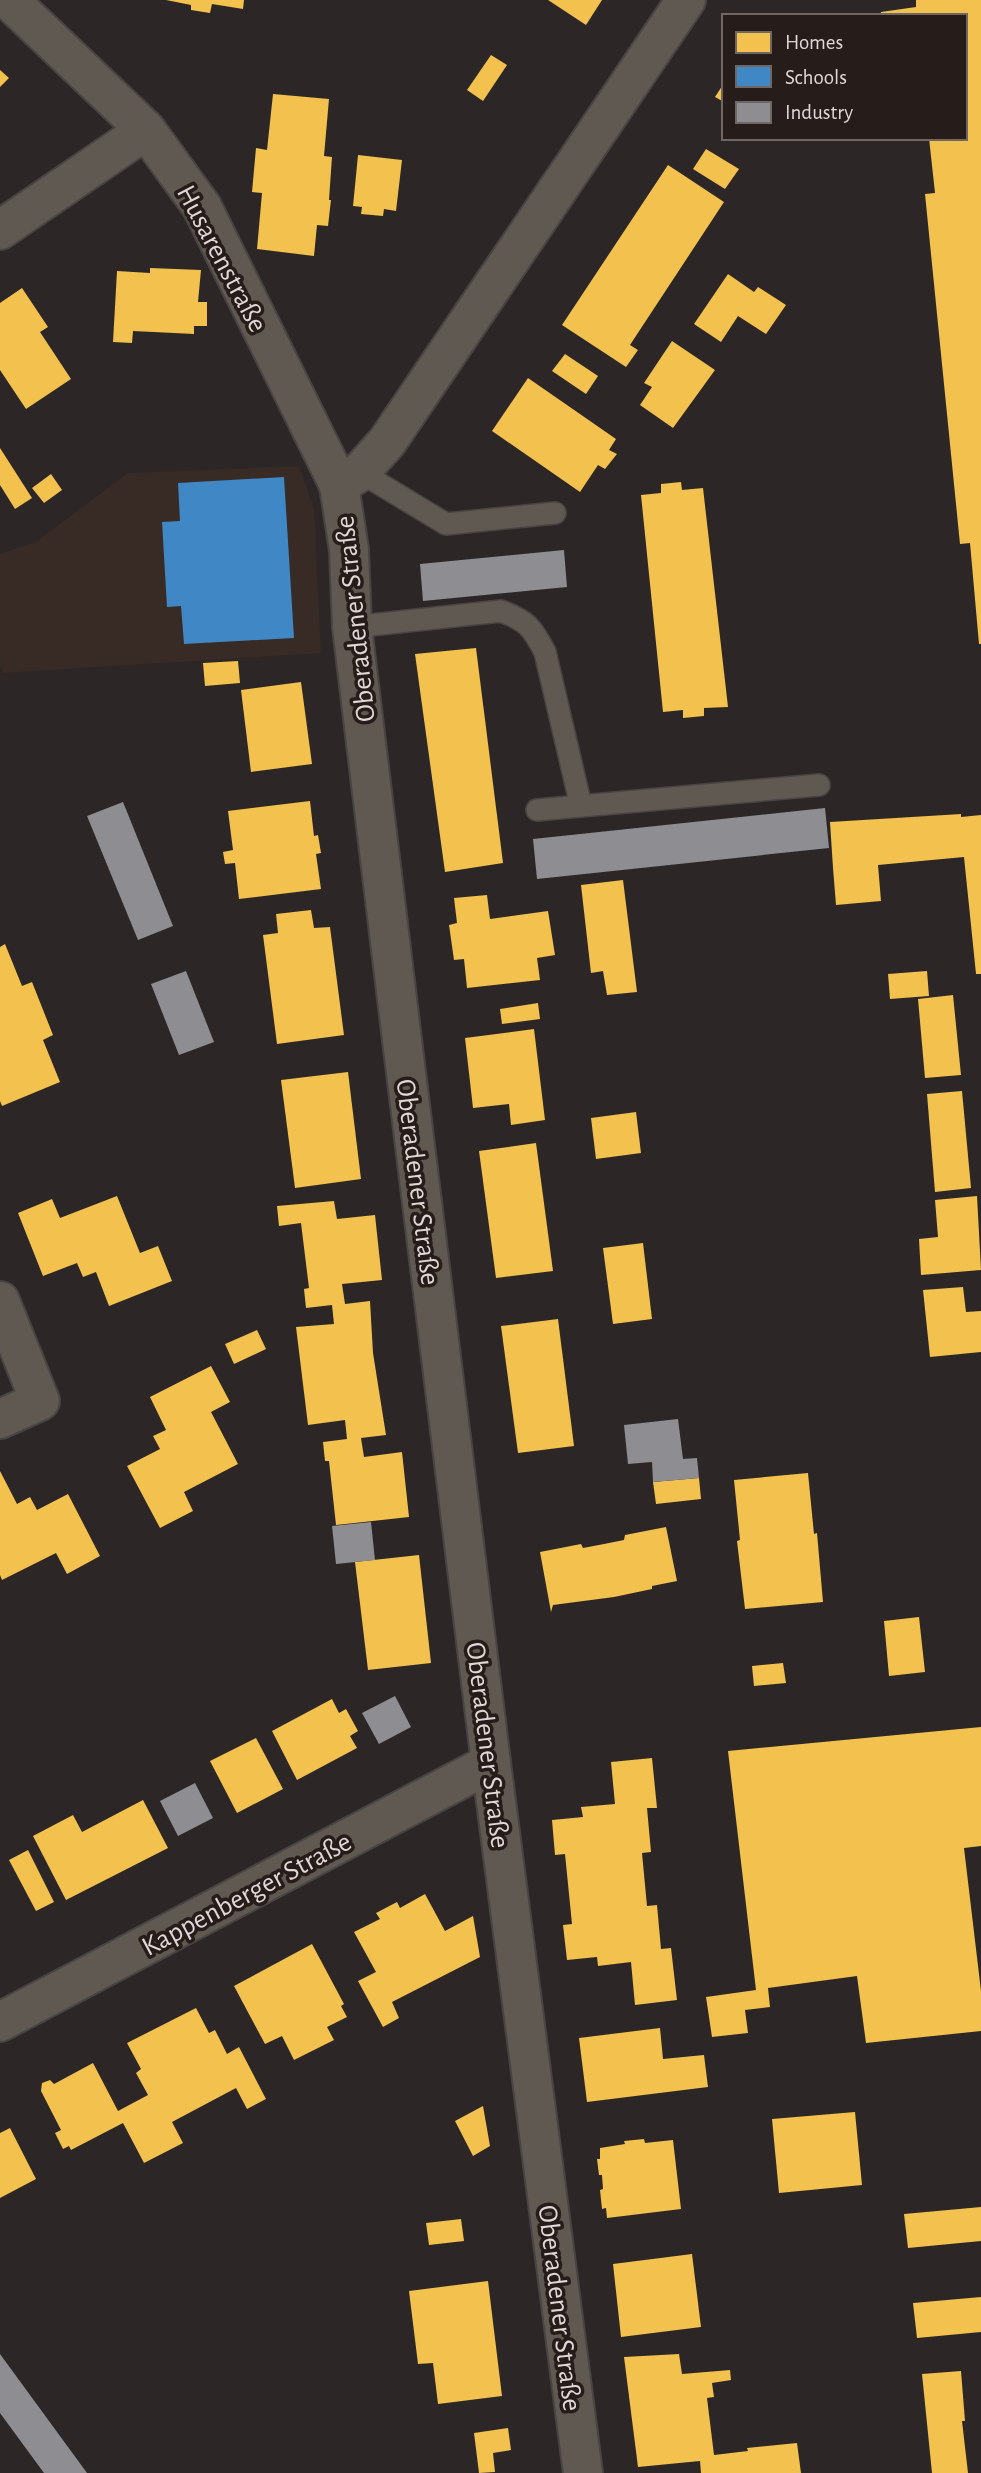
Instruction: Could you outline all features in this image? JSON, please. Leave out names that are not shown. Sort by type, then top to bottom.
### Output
[{"type":"street","name":"Husarenstraße","points":[[9,0],[146,130],[202,207],[349,478]]},
{"type":"street","points":[[349,478],[387,442],[686,0]]},
{"type":"street","points":[[0,230],[146,130]]},
{"type":"street","name":"Oberadener Straße","points":[[349,478],[352,626],[491,1763],[583,2473]]},
{"type":"street","points":[[0,1301],[40,1401],[0,1419]]},
{"type":"street","name":"Kappenberger Straße","points":[[0,2022],[491,1763]]},
{"type":"lane","points":[[349,478],[446,524],[555,513]]},
{"type":"lane","points":[[352,626],[501,611],[522,619],[545,652],[581,806]]},
{"type":"lane","points":[[537,810],[819,785]]},
{"type":"shaded area","points":[[299,466],[314,509],[321,653],[3,673],[0,665],[0,554],[36,542],[128,473]]},
{"type":"building: Homes","points":[[166,0],[244,0],[243,9],[212,4],[210,13],[191,10],[191,5]]},
{"type":"building: Homes","points":[[548,0],[602,0],[586,25]]},
{"type":"building: Homes","points":[[916,0],[981,0],[981,644],[970,543],[960,544],[925,194],[935,193],[929,140],[967,140],[967,14],[881,14],[916,7]]},
{"type":"building: Homes","points":[[491,55],[507,65],[483,101],[467,90]]},
{"type":"building: Homes","points":[[0,70],[9,78],[0,87]]},
{"type":"building: Homes","points":[[722,86],[722,101],[715,97]]},
{"type":"building: Homes","points":[[273,94],[329,99],[324,156],[332,157],[331,200],[328,226],[317,225],[314,256],[257,249],[262,193],[252,192],[256,148],[267,150]]},
{"type":"building: Homes","points":[[706,149],[739,169],[725,189],[693,169]]},
{"type":"building: Homes","points":[[358,155],[402,160],[396,211],[384,209],[383,216],[361,214],[362,207],[353,206]]},
{"type":"building: Homes","points":[[668,165],[724,202],[630,345],[638,350],[626,367],[562,325]]},
{"type":"building: Homes","points":[[150,268],[201,270],[198,302],[207,302],[207,326],[194,326],[194,334],[133,331],[132,343],[113,342],[117,271],[150,273]]},
{"type":"building: Homes","points":[[728,274],[754,292],[758,287],[786,305],[766,334],[738,316],[721,342],[694,324]]},
{"type":"building: Homes","points":[[22,288],[48,327],[40,332],[71,379],[26,409],[0,370],[0,303]]},
{"type":"building: Homes","points":[[672,341],[715,370],[673,428],[640,405],[652,387],[644,383]]},
{"type":"building: Homes","points":[[565,354],[598,376],[586,394],[552,371]]},
{"type":"building: Homes","points":[[528,378],[616,439],[609,450],[617,454],[605,469],[598,465],[580,492],[492,431]]},
{"type":"building: Homes","points":[[0,448],[32,498],[15,509],[0,485]]},
{"type":"building: Homes","points":[[51,474],[62,490],[44,503],[32,488]]},
{"type":"building: Homes","points":[[681,482],[682,490],[703,488],[728,707],[704,708],[704,716],[683,718],[683,710],[663,712],[641,495],[661,493],[661,484]]},
{"type":"building: Homes","points":[[476,648],[503,863],[445,872],[415,654]]},
{"type":"building: Homes","points":[[238,661],[240,683],[205,686],[203,663]]},
{"type":"building: Homes","points":[[301,682],[312,764],[251,772],[241,690]]},
{"type":"building: Homes","points":[[310,801],[314,836],[318,835],[321,853],[316,854],[321,889],[239,899],[235,863],[225,864],[223,852],[233,850],[228,811]]},
{"type":"building: Homes","points":[[961,814],[961,817],[981,815],[981,974],[976,974],[964,857],[878,865],[881,901],[836,905],[830,822]]},
{"type":"building: Homes","points":[[623,880],[637,992],[607,995],[603,971],[591,973],[581,885]]},
{"type":"building: Homes","points":[[487,895],[490,919],[548,911],[555,955],[537,958],[540,980],[467,988],[464,959],[454,960],[449,925],[457,923],[454,898]]},
{"type":"building: Homes","points":[[311,910],[314,928],[330,927],[344,1035],[277,1044],[263,935],[278,933],[276,914]]},
{"type":"building: Homes","points":[[5,944],[22,986],[32,982],[53,1035],[43,1040],[60,1082],[2,1106],[0,947]]},
{"type":"building: Homes","points":[[927,971],[929,996],[890,999],[888,974]]},
{"type":"building: Homes","points":[[953,995],[961,1075],[925,1078],[918,999]]},
{"type":"building: Homes","points":[[538,1003],[540,1019],[502,1024],[500,1009]]},
{"type":"building: Homes","points":[[534,1029],[545,1120],[511,1125],[509,1104],[473,1108],[465,1038]]},
{"type":"building: Homes","points":[[348,1072],[361,1179],[295,1188],[281,1080]]},
{"type":"building: Homes","points":[[962,1091],[971,1188],[935,1192],[927,1094]]},
{"type":"building: Homes","points":[[636,1112],[641,1153],[596,1159],[591,1118]]},
{"type":"building: Homes","points":[[536,1143],[553,1271],[496,1278],[479,1151]]},
{"type":"building: Homes","points":[[117,1196],[140,1253],[158,1246],[172,1281],[109,1306],[96,1272],[83,1277],[77,1263],[43,1276],[18,1213],[52,1199],[60,1218]]},
{"type":"building: Homes","points":[[977,1196],[981,1270],[921,1275],[919,1239],[938,1237],[935,1200]]},
{"type":"building: Homes","points":[[334,1201],[337,1219],[375,1215],[382,1280],[342,1284],[345,1304],[370,1301],[373,1353],[386,1435],[361,1438],[364,1457],[402,1452],[409,1517],[336,1525],[329,1461],[325,1461],[323,1442],[347,1439],[345,1420],[308,1425],[296,1327],[334,1324],[332,1305],[306,1308],[304,1289],[309,1288],[301,1223],[279,1226],[277,1206]]},
{"type":"building: Homes","points":[[643,1243],[652,1319],[613,1324],[603,1248]]},
{"type":"building: Homes","points":[[963,1287],[966,1312],[981,1311],[981,1352],[930,1357],[923,1290]]},
{"type":"building: Homes","points":[[558,1319],[574,1446],[518,1453],[501,1326]]},
{"type":"building: Homes","points":[[257,1330],[266,1349],[234,1364],[225,1344]]},
{"type":"building: Homes","points":[[211,1366],[230,1402],[211,1412],[238,1464],[184,1492],[193,1511],[160,1528],[127,1466],[160,1449],[153,1436],[166,1430],[150,1397]]},
{"type":"building: Homes","points":[[0,1471],[17,1504],[30,1497],[37,1510],[68,1494],[100,1556],[67,1574],[56,1553],[2,1580]]},
{"type":"building: Homes","points":[[808,1473],[823,1602],[745,1609],[737,1541],[740,1540],[734,1480]]},
{"type":"building: Homes","points":[[699,1478],[701,1499],[656,1504],[653,1482]]},
{"type":"building: Homes","points":[[666,1527],[677,1581],[614,1597],[553,1605],[551,1612],[540,1552],[581,1544],[583,1548],[604,1544],[624,1540],[625,1535]]},
{"type":"building: Homes","points":[[419,1555],[431,1663],[368,1670],[355,1562]]},
{"type":"building: Homes","points":[[919,1617],[925,1672],[889,1676],[884,1621]]},
{"type":"building: Homes","points":[[783,1663],[786,1683],[754,1686],[752,1666]]},
{"type":"building: Homes","points":[[332,1699],[339,1713],[346,1709],[358,1731],[350,1736],[357,1748],[297,1780],[272,1731]]},
{"type":"building: Homes","points":[[981,1727],[981,1846],[964,1848],[981,1991],[981,2031],[866,2043],[857,1976],[768,1988],[770,2007],[745,2010],[748,2033],[712,2037],[706,1997],[756,1990],[728,1751]]},
{"type":"building: Homes","points":[[256,1738],[283,1789],[237,1813],[210,1761]]},
{"type":"building: Homes","points":[[652,1758],[657,1808],[647,1808],[651,1852],[642,1853],[647,1906],[657,1905],[661,1949],[671,1948],[677,2000],[635,2005],[631,1962],[598,1966],[597,1957],[567,1960],[563,1925],[572,1924],[565,1854],[555,1855],[552,1820],[583,1817],[581,1807],[615,1804],[611,1762]]},
{"type":"building: Homes","points":[[143,1800],[168,1848],[66,1900],[33,1836],[73,1815],[82,1832]]},
{"type":"building: Homes","points":[[28,1850],[54,1902],[36,1911],[9,1860]]},
{"type":"building: Homes","points":[[425,1894],[445,1931],[473,1916],[480,1957],[392,2002],[399,2018],[383,2027],[358,1981],[376,1972],[354,1932],[380,1919],[376,1913],[397,1902],[400,1908]]},
{"type":"building: Homes","points":[[312,1944],[344,2004],[341,2006],[347,2017],[327,2027],[334,2040],[294,2060],[282,2036],[265,2044],[234,1986]]},
{"type":"building: Homes","points":[[196,2008],[209,2033],[215,2030],[227,2054],[239,2047],[266,2099],[247,2109],[236,2088],[172,2122],[183,2143],[144,2163],[123,2123],[71,2150],[69,2146],[63,2149],[55,2133],[61,2130],[41,2091],[42,2083],[50,2080],[54,2084],[93,2063],[118,2111],[148,2095],[136,2073],[141,2069],[127,2043]]},
{"type":"building: Homes","points":[[660,2028],[663,2059],[704,2055],[708,2087],[587,2102],[579,2038]]},
{"type":"building: Homes","points":[[483,2106],[490,2146],[473,2156],[455,2121]]},
{"type":"building: Homes","points":[[855,2112],[862,2185],[779,2193],[772,2119]]},
{"type":"building: Homes","points":[[10,2128],[36,2179],[0,2198],[0,2133]]},
{"type":"building: Homes","points":[[644,2139],[645,2143],[673,2140],[681,2209],[607,2218],[606,2208],[602,2209],[600,2190],[603,2189],[602,2175],[599,2175],[597,2159],[600,2159],[600,2148]]},
{"type":"building: Homes","points":[[981,2207],[981,2241],[908,2248],[904,2214]]},
{"type":"building: Homes","points":[[461,2219],[464,2241],[429,2245],[426,2223]]},
{"type":"building: Homes","points":[[692,2254],[701,2327],[621,2337],[613,2264]]},
{"type":"building: Homes","points":[[488,2281],[502,2396],[438,2404],[433,2363],[418,2364],[409,2291]]},
{"type":"building: Homes","points":[[981,2297],[981,2332],[917,2338],[913,2303]]},
{"type":"building: Homes","points":[[679,2354],[682,2374],[730,2370],[731,2380],[712,2383],[714,2397],[707,2398],[714,2455],[748,2451],[747,2448],[797,2443],[801,2473],[701,2473],[700,2461],[638,2467],[624,2357]]},
{"type":"building: Homes","points":[[961,2371],[965,2421],[962,2421],[968,2473],[932,2473],[922,2374]]},
{"type":"building: Homes","points":[[508,2428],[511,2450],[493,2453],[495,2472],[479,2473],[474,2433]]},
{"type":"building: Schools","points":[[284,477],[294,638],[184,644],[181,606],[167,607],[162,522],[180,521],[178,483]]},
{"type":"building: Industry","points":[[564,550],[567,587],[423,601],[420,564]]},
{"type":"building: Industry","points":[[123,802],[173,926],[138,940],[87,816]]},
{"type":"building: Industry","points":[[825,808],[829,848],[537,879],[533,839]]},
{"type":"building: Industry","points":[[186,971],[214,1042],[179,1055],[151,984]]},
{"type":"building: Industry","points":[[678,1419],[683,1459],[697,1458],[699,1478],[653,1482],[652,1462],[628,1464],[624,1425]]},
{"type":"building: Industry","points":[[371,1522],[375,1560],[336,1564],[332,1526]]},
{"type":"building: Industry","points":[[395,1696],[411,1727],[379,1744],[362,1713]]},
{"type":"building: Industry","points":[[195,1783],[213,1818],[178,1836],[160,1801]]},
{"type":"building: Industry","points":[[0,2354],[87,2473],[44,2473],[0,2413]]}]
